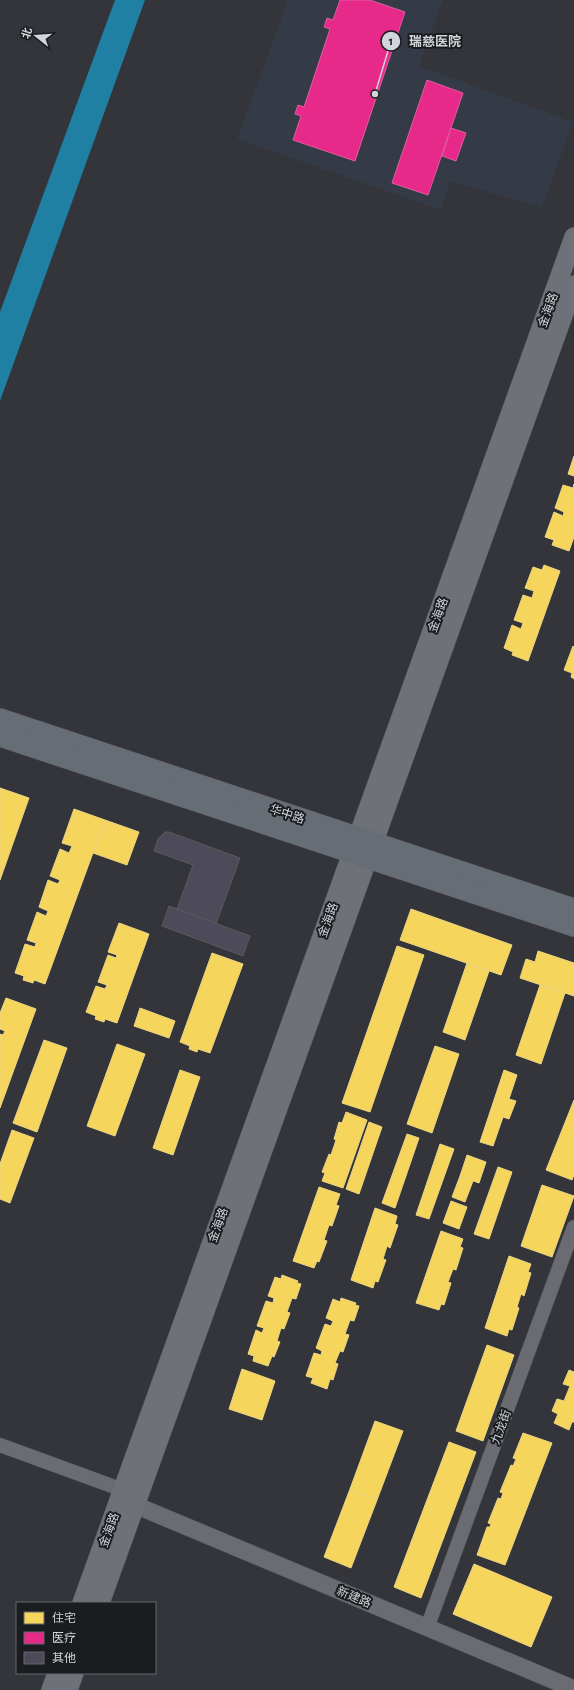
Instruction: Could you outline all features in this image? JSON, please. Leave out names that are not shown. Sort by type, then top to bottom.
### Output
[{"type":"main road","name":"金海路","points":[[100,1602],[574,237]]},
{"type":"main road","name":"金海路","points":[[82,1602],[574,285]]},
{"type":"main road","name":"华中路","points":[[0,719],[363,848],[574,926]]},
{"type":"main road","name":"华中路","points":[[0,736],[363,848],[574,909]]},
{"type":"main road","points":[[51,1690],[57,1674]]},
{"type":"main road","points":[[68,1690],[74,1674]]},
{"type":"street","name":"九龙街","points":[[427,1628],[574,1227]]},
{"type":"street","points":[[0,1445],[123,1490]]},
{"type":"street","name":"新建路","points":[[135,1505],[574,1689]]},
{"type":"shaded area","points":[[288,0],[443,0],[419,66],[573,122],[542,208],[450,181],[441,210],[237,139]]},
{"type":"water","points":[[115,0],[145,0],[0,401],[0,312]]},
{"type":"building: 住宅","points":[[574,456],[574,476],[568,474]]},
{"type":"building: 住宅","points":[[574,484],[574,537],[569,551],[552,545],[554,540],[545,537],[554,512],[563,516],[564,512],[555,508],[563,485],[573,488]]},
{"type":"building: 住宅","points":[[544,565],[560,571],[528,661],[512,655],[513,652],[504,648],[512,625],[521,629],[523,623],[514,620],[523,595],[532,598],[534,591],[525,588],[533,567],[542,570]]},
{"type":"building: 住宅","points":[[573,646],[574,679],[571,677],[572,673],[564,670]]},
{"type":"building: 住宅","points":[[0,788],[29,798],[0,880]]},
{"type":"building: 住宅","points":[[74,809],[105,820],[45,984],[34,980],[33,983],[23,980],[24,976],[15,973],[25,944],[35,947],[36,943],[27,940],[37,912],[46,916],[48,911],[39,907],[48,880],[58,884],[60,880],[50,876],[60,849],[69,853],[72,846],[62,843]]},
{"type":"building: 住宅","points":[[105,820],[139,832],[127,865],[93,853]]},
{"type":"building: 住宅","points":[[411,909],[512,945],[501,975],[400,940]]},
{"type":"building: 住宅","points":[[119,923],[149,934],[117,1023],[105,1019],[104,1022],[95,1019],[96,1016],[86,1012],[96,986],[105,989],[107,985],[98,982],[108,955],[116,958],[117,955],[108,952]]},
{"type":"building: 住宅","points":[[397,946],[424,955],[370,1112],[342,1103]]},
{"type":"building: 住宅","points":[[538,951],[574,963],[574,996],[520,978],[526,959],[535,962]]},
{"type":"building: 住宅","points":[[212,953],[243,964],[210,1053],[198,1049],[197,1052],[189,1049],[190,1046],[180,1042]]},
{"type":"building: 住宅","points":[[467,963],[489,971],[465,1040],[443,1032]]},
{"type":"building: 住宅","points":[[540,985],[565,993],[541,1064],[516,1055]]},
{"type":"building: 住宅","points":[[6,998],[36,1009],[0,1108],[0,1034],[3,1035],[5,1031],[0,1029],[0,1013]]},
{"type":"building: 住宅","points":[[140,1008],[175,1021],[169,1038],[134,1026]]},
{"type":"building: 住宅","points":[[44,1040],[67,1048],[37,1132],[13,1123]]},
{"type":"building: 住宅","points":[[117,1044],[145,1054],[115,1136],[87,1126]]},
{"type":"building: 住宅","points":[[435,1046],[459,1054],[432,1133],[407,1124]]},
{"type":"building: 住宅","points":[[180,1070],[200,1077],[173,1155],[153,1148]]},
{"type":"building: 住宅","points":[[504,1070],[517,1075],[509,1099],[516,1101],[509,1119],[503,1117],[493,1146],[480,1142]]},
{"type":"building: 住宅","points":[[574,1100],[574,1175],[572,1180],[546,1170]]},
{"type":"building: 住宅","points":[[346,1112],[367,1120],[343,1188],[322,1181],[325,1173],[322,1172],[329,1154],[331,1155],[336,1140],[334,1139],[339,1122],[342,1123]]},
{"type":"building: 住宅","points":[[369,1122],[382,1127],[359,1194],[346,1189]]},
{"type":"building: 住宅","points":[[12,1130],[34,1138],[10,1203],[0,1199],[0,1164]]},
{"type":"building: 住宅","points":[[407,1134],[419,1138],[395,1208],[382,1203]]},
{"type":"building: 住宅","points":[[440,1144],[454,1149],[429,1219],[416,1215]]},
{"type":"building: 住宅","points":[[467,1155],[486,1162],[479,1183],[460,1176]]},
{"type":"building: 住宅","points":[[498,1167],[512,1172],[489,1239],[474,1234]]},
{"type":"building: 住宅","points":[[460,1176],[473,1181],[465,1202],[452,1197]]},
{"type":"building: 住宅","points":[[542,1185],[574,1196],[552,1257],[521,1246]]},
{"type":"building: 住宅","points":[[319,1187],[340,1194],[336,1205],[339,1206],[332,1226],[329,1225],[324,1240],[327,1241],[319,1262],[317,1261],[314,1268],[293,1261]]},
{"type":"building: 住宅","points":[[451,1201],[467,1207],[459,1229],[443,1223]]},
{"type":"building: 住宅","points":[[375,1208],[397,1216],[395,1224],[398,1225],[390,1248],[387,1246],[383,1259],[386,1260],[378,1282],[375,1281],[373,1288],[351,1280]]},
{"type":"building: 住宅","points":[[441,1231],[463,1239],[460,1247],[463,1248],[456,1270],[453,1269],[448,1282],[451,1283],[444,1305],[441,1304],[439,1310],[416,1303]]},
{"type":"building: 住宅","points":[[509,1256],[531,1264],[528,1272],[531,1273],[524,1296],[521,1294],[517,1307],[519,1308],[512,1330],[509,1329],[507,1336],[485,1328]]},
{"type":"building: 住宅","points":[[282,1275],[298,1281],[297,1283],[301,1284],[296,1299],[292,1298],[287,1312],[290,1313],[284,1329],[281,1328],[277,1341],[280,1342],[274,1357],[272,1356],[268,1366],[253,1361],[254,1356],[248,1354],[256,1330],[262,1333],[264,1328],[257,1326],[266,1301],[273,1303],[274,1298],[268,1296],[275,1277],[281,1279]]},
{"type":"building: 住宅","points":[[341,1298],[356,1303],[355,1305],[359,1306],[354,1321],[350,1320],[345,1334],[349,1335],[343,1352],[340,1351],[335,1363],[338,1364],[333,1380],[330,1379],[327,1389],[311,1383],[313,1378],[306,1376],[314,1353],[321,1355],[322,1351],[316,1348],[325,1324],[331,1326],[333,1321],[326,1318],[333,1299],[340,1302]]},
{"type":"building: 住宅","points":[[487,1345],[514,1355],[483,1441],[456,1431]]},
{"type":"building: 住宅","points":[[242,1369],[275,1381],[262,1420],[229,1409]]},
{"type":"building: 住宅","points":[[569,1370],[574,1372],[574,1422],[572,1422],[569,1430],[554,1423],[558,1414],[552,1411],[557,1399],[564,1401],[570,1386],[563,1384]]},
{"type":"building: 住宅","points":[[375,1421],[403,1431],[377,1500],[350,1489]]},
{"type":"building: 住宅","points":[[523,1433],[552,1443],[505,1565],[477,1555],[487,1527],[490,1527],[491,1524],[488,1523],[498,1498],[501,1499],[503,1493],[500,1492],[511,1465],[513,1466],[516,1459],[513,1458]]},
{"type":"building: 住宅","points":[[449,1442],[476,1452],[421,1598],[394,1587]]},
{"type":"building: 住宅","points":[[350,1489],[377,1500],[351,1568],[324,1557]]},
{"type":"building: 住宅","points":[[474,1564],[552,1597],[531,1647],[453,1614]]},
{"type":"building: 医疗","points":[[340,0],[370,0],[405,12],[355,161],[293,140],[301,116],[295,114],[298,105],[304,107],[330,29],[324,27],[327,18],[333,20]]},
{"type":"building: 医疗","points":[[427,80],[463,93],[428,195],[392,183]]},
{"type":"building: 医疗","points":[[451,128],[466,133],[456,161],[442,156]]},
{"type":"building: 其他","points":[[165,832],[169,832],[240,858],[216,924],[177,909],[193,865],[154,851],[158,839]]},
{"type":"building: 其他","points":[[169,906],[250,936],[243,956],[162,926]]},
{"type":"place","name":"瑞慈医院","points":[[375,94]]}]
